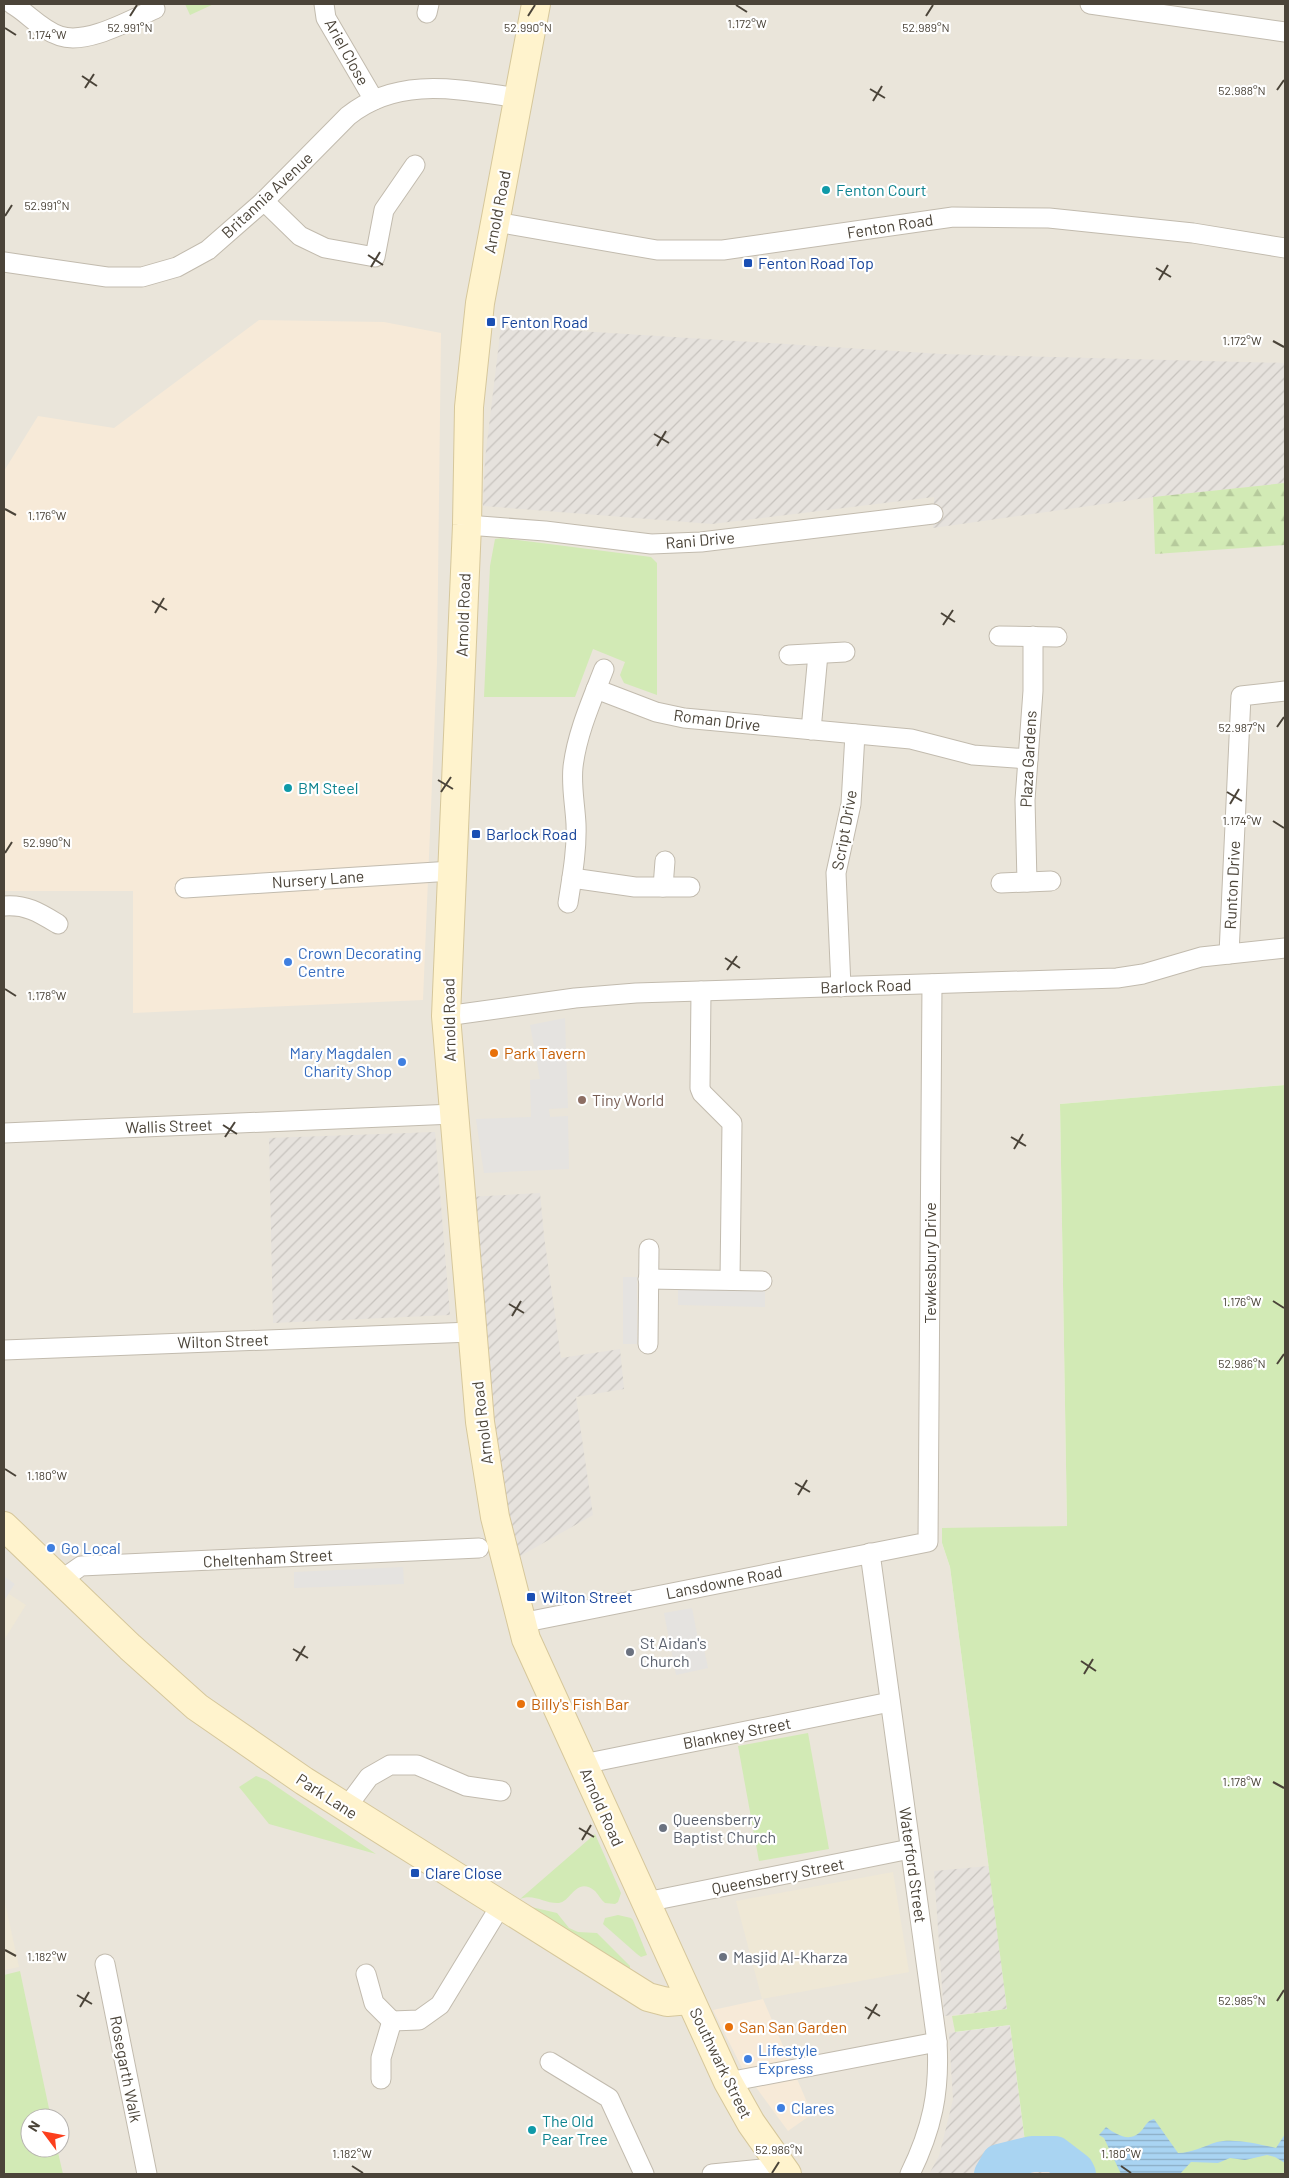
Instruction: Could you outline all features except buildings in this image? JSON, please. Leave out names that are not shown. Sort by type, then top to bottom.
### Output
[{"type":"main road","name":"Arnold Road","points":[[536,4],[480,303],[469,407],[467,525],[446,1016],[480,1422],[495,1517],[521,1623],[526,1639],[690,2000]]},
{"type":"main road","name":"Park Lane","points":[[4,1526],[198,1707],[304,1781],[648,1997],[667,2002],[690,2000]]},
{"type":"main road","name":"Southwark Street","points":[[690,2000],[728,2082],[751,2123],[785,2171]]},
{"type":"street","name":"Ariel Close","points":[[324,4],[326,18],[374,100]]},
{"type":"street","points":[[1090,4],[1285,32]]},
{"type":"street","points":[[19,5],[37,23],[60,36],[85,38],[155,9]]},
{"type":"street","name":"Britannia Avenue","points":[[4,262],[107,277],[142,277],[177,267],[208,250],[264,201],[348,116],[374,100],[406,89],[446,88],[519,98]]},
{"type":"street","points":[[264,201],[300,236],[326,248],[375,257],[384,210],[415,165]]},
{"type":"street","name":"Fenton Road","points":[[496,222],[657,250],[723,250],[953,217],[1049,218],[1193,233],[1285,248]]},
{"type":"street","name":"Rani Drive","points":[[467,525],[545,530],[651,544],[701,542],[933,514]]},
{"type":"street","points":[[999,636],[1058,636]]},
{"type":"street","name":"Plaza Gardens","points":[[1027,882],[1024,800],[1033,691],[1034,636]]},
{"type":"street","points":[[789,655],[845,652]]},
{"type":"street","points":[[812,730],[818,654]]},
{"type":"street","points":[[568,903],[576,846],[572,791],[578,740],[604,669]]},
{"type":"street","name":"Roman Drive","points":[[596,689],[656,712],[684,718],[911,738],[973,754],[1028,759]]},
{"type":"street","name":"Runton Drive","points":[[1229,954],[1242,696],[1285,691]]},
{"type":"street","name":"Script Drive","points":[[841,987],[836,872],[851,804],[855,734]]},
{"type":"street","points":[[663,887],[664,861]]},
{"type":"street","name":"Nursery Lane","points":[[185,888],[452,871]]},
{"type":"street","points":[[572,878],[635,887],[690,887]]},
{"type":"street","points":[[1001,884],[1051,881]]},
{"type":"street","points":[[4,906],[14,905],[35,910],[58,924]]},
{"type":"street","name":"Barlock Road","points":[[446,1016],[584,997],[636,993],[1117,978],[1143,974],[1201,957],[1285,948]]},
{"type":"street","name":"Tewkesbury Drive","points":[[928,1542],[932,984]]},
{"type":"street","points":[[701,991],[700,1088],[702,1093],[732,1123],[730,1280]]},
{"type":"street","name":"Wallis Street","points":[[4,1133],[454,1114]]},
{"type":"street","points":[[648,1344],[649,1249]]},
{"type":"street","points":[[648,1279],[762,1280]]},
{"type":"street","name":"Wilton Street","points":[[4,1350],[472,1332]]},
{"type":"street","name":"Lansdowne Road","points":[[521,1623],[928,1542]]},
{"type":"street","name":"Cheltenham Street","points":[[61,1580],[81,1566],[479,1548]]},
{"type":"street","name":"Waterford Street","points":[[870,1553],[937,2042],[938,2070],[936,2095],[923,2147],[910,2174]]},
{"type":"street","name":"Blankney Street","points":[[583,1764],[890,1702]]},
{"type":"street","points":[[346,1808],[369,1777],[390,1765],[417,1765],[466,1786],[501,1791]]},
{"type":"street","name":"Queensberry Street","points":[[646,1902],[910,1849]]},
{"type":"street","points":[[366,1974],[374,2003],[392,2021],[419,2020],[440,2005],[501,1905]]},
{"type":"street","name":"Rosegarth Walk","points":[[105,1964],[147,2174]]},
{"type":"street","points":[[381,2078],[381,2058],[392,2021]]},
{"type":"street","points":[[728,2082],[937,2042]]},
{"type":"street","points":[[550,2062],[609,2098],[644,2174]]},
{"type":"street","points":[[712,2174],[785,2171]]},
{"type":"shaded area","points":[[4,4],[1285,4],[1285,1085],[1060,1104],[1067,1526],[942,1529],[942,1543],[950,1567],[1007,2009],[953,2016],[955,2032],[1025,2142],[1053,2143],[1078,2156],[1089,2174],[4,2174]]},
{"type":"shaded area","points":[[259,320],[384,322],[441,333],[437,663],[423,1000],[133,1013],[133,891],[4,891],[4,471],[38,416],[114,428]]},
{"type":"shaded area","points":[[501,326],[941,354],[1285,363],[1285,483],[1153,497],[933,528],[934,497],[712,524],[483,506],[485,459]]},
{"type":"shaded area","points":[[565,1018],[568,1108],[549,1109],[550,1117],[568,1116],[569,1169],[484,1173],[476,1119],[531,1117],[530,1080],[540,1079],[530,1025]]},
{"type":"shaded area","points":[[435,1132],[450,1315],[273,1323],[269,1138]]},
{"type":"shaded area","points":[[540,1193],[561,1358],[620,1349],[624,1389],[576,1397],[593,1515],[515,1559],[500,1481],[468,1197]]},
{"type":"shaded area","points":[[623,1277],[637,1277],[637,1344],[623,1344]]},
{"type":"shaded area","points":[[678,1288],[765,1290],[765,1307],[678,1305]]},
{"type":"shaded area","points":[[403,1567],[404,1584],[294,1588],[294,1572]]},
{"type":"shaded area","points":[[4,1576],[15,1584],[9,1594],[26,1605],[4,1640]]},
{"type":"shaded area","points":[[4,1576],[15,1584],[4,1601]]},
{"type":"shaded area","points":[[692,1608],[699,1644],[703,1644],[708,1668],[676,1675],[664,1613]]},
{"type":"shaded area","points":[[989,1866],[1007,2009],[944,2016],[934,1871]]},
{"type":"shaded area","points":[[893,1872],[909,1972],[762,1999],[736,1901]]},
{"type":"shaded area","points":[[4,1898],[19,1967],[4,1970]]},
{"type":"shaded area","points":[[763,1999],[812,2114],[788,2131],[742,2068],[713,2010]]},
{"type":"shaded area","points":[[1010,2025],[1025,2142],[999,2152],[983,2174],[929,2174],[939,2156],[953,2100],[949,2033]]},
{"type":"shaded area","points":[[1039,2161],[1063,2174],[1015,2174],[1017,2172]]},
{"type":"green space","points":[[185,4],[214,4],[190,15]]},
{"type":"green space","points":[[1285,483],[1285,545],[1155,554],[1153,497]]},
{"type":"green space","points":[[503,538],[651,557],[657,563],[657,695],[624,683],[620,675],[625,662],[593,649],[575,697],[484,697],[490,566],[495,539]]},
{"type":"green space","points":[[1285,1085],[1285,2174],[1089,2174],[1078,2156],[1053,2143],[1025,2142],[1010,2025],[955,2032],[952,2016],[1007,2009],[950,1567],[942,1543],[942,1528],[1067,1526],[1060,1104]]},
{"type":"green space","points":[[808,1733],[829,1849],[759,1861],[738,1746]]},
{"type":"green space","points":[[256,1776],[267,1780],[376,1854],[269,1824],[239,1787]]},
{"type":"green space","points":[[595,1834],[621,1893],[618,1902],[615,1904],[605,1903],[595,1891],[583,1886],[559,1903],[530,1897],[520,1899]]},
{"type":"green space","points":[[527,1906],[557,1913],[569,1928],[578,1932],[597,1933],[630,1966],[630,1969],[627,1970]]},
{"type":"green space","points":[[618,1915],[633,1920],[647,1955],[641,1957],[603,1924],[605,1918]]},
{"type":"green space","points":[[20,1971],[49,2108],[20,2108],[20,2158],[59,2158],[63,2174],[4,2174],[4,1975]]},
{"type":"water","points":[[1154,2119],[1178,2153],[1193,2151],[1224,2141],[1247,2142],[1276,2148],[1285,2134],[1285,2163],[1267,2155],[1245,2160],[1230,2158],[1218,2163],[1191,2162],[1180,2174],[1121,2174],[1104,2138],[1099,2135],[1106,2127],[1124,2137],[1133,2136],[1138,2134],[1148,2122]]},
{"type":"waterway","points":[[992,2174],[999,2162],[1032,2154],[1055,2154],[1076,2170],[1078,2174]]},
{"type":"place","name":"Fenton Court","points":[[826,190]]},
{"type":"place","name":"Fenton Road Top","points":[[748,263]]},
{"type":"place","name":"Fenton Road","points":[[491,322]]},
{"type":"place","name":"BM Steel","points":[[288,788]]},
{"type":"place","name":"Barlock Road","points":[[476,834]]},
{"type":"place","name":"Crown Decorating Centre","points":[[288,962]]},
{"type":"place","name":"Park Tavern","points":[[494,1053]]},
{"type":"place","name":"Mary Magdalen Charity Shop","points":[[402,1062]]},
{"type":"place","name":"Tiny World","points":[[582,1100]]},
{"type":"place","name":"Go Local","points":[[51,1548]]},
{"type":"place","name":"Wilton Street","points":[[531,1597]]},
{"type":"place","name":"St Aidan's Church","points":[[630,1652]]},
{"type":"place","name":"Billy's Fish Bar","points":[[521,1704]]},
{"type":"place","name":"Queensberry Baptist Church","points":[[663,1828]]},
{"type":"place","name":"Clare Close","points":[[415,1873]]},
{"type":"place","name":"Masjid Al-Kharza","points":[[723,1957]]},
{"type":"place","name":"San San Garden","points":[[729,2027]]},
{"type":"place","name":"Lifestyle Express","points":[[748,2059]]},
{"type":"place","name":"Clares","points":[[781,2108]]},
{"type":"place","name":"The Old Pear Tree","points":[[532,2130]]}]
